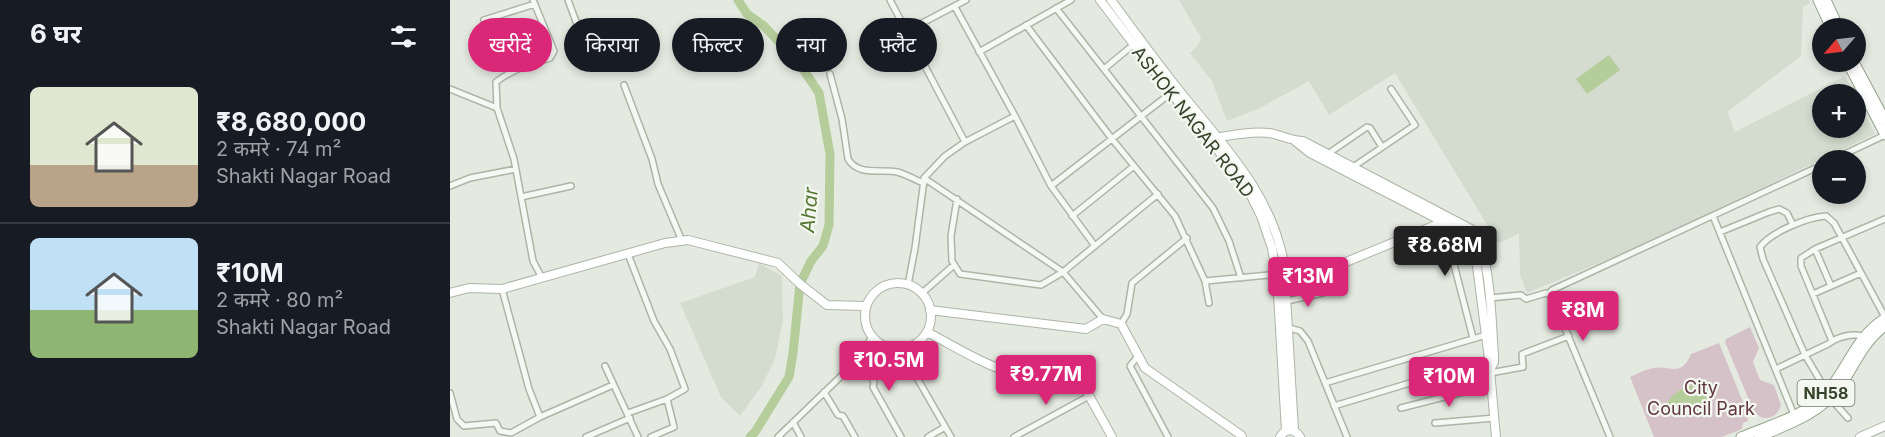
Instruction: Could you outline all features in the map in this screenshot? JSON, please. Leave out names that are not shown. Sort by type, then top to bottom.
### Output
[{"type":"highway","points":[[1818,0],[1826,18]]},
{"type":"highway","points":[[1826,0],[1834,18]]},
{"type":"highway","points":[[1854,72],[1878,105],[1885,135]]},
{"type":"highway","points":[[1860,72],[1885,120]]},
{"type":"highway","name":"NH58","points":[[1759,437],[1813,413],[1828,395],[1862,336],[1885,318]]},
{"type":"highway","name":"NH58","points":[[1741,437],[1794,415],[1828,395],[1844,381],[1867,343],[1876,332],[1885,326]]},
{"type":"street","points":[[568,0],[575,18]]},
{"type":"street","points":[[890,0],[900,18]]},
{"type":"street","points":[[933,18],[966,0]]},
{"type":"street","points":[[979,51],[1071,0]]},
{"type":"street","name":"ASHOK NAGAR ROAD","points":[[1100,0],[1242,182],[1261,216],[1272,248],[1277,278],[1287,433]]},
{"type":"street","points":[[1111,0],[1177,88],[1250,178],[1264,203],[1281,248],[1286,281],[1289,328],[1287,433],[1300,437]]},
{"type":"street","points":[[490,18],[534,2],[554,51],[550,58],[504,76],[496,82],[497,108],[516,169],[533,261],[542,278]]},
{"type":"street","points":[[955,7],[1051,186],[1095,246]]},
{"type":"street","points":[[1056,8],[1213,208],[1229,241],[1241,278]]},
{"type":"street","points":[[1026,25],[1112,139],[1175,216],[1205,281],[1209,303]]},
{"type":"street","points":[[1104,69],[1133,45]]},
{"type":"street","points":[[928,72],[964,142]]},
{"type":"street","points":[[830,74],[851,164],[857,169],[897,172],[924,181],[957,199],[1063,272],[1103,319],[1121,324],[1145,368],[1242,437]]},
{"type":"street","points":[[624,85],[652,159],[658,184],[682,241]]},
{"type":"street","points":[[450,89],[497,108]]},
{"type":"street","points":[[1353,167],[1415,125],[1391,89]]},
{"type":"street","points":[[1051,186],[1171,93]]},
{"type":"street","points":[[908,285],[924,181],[945,156],[964,142],[1015,117]]},
{"type":"street","points":[[1328,158],[1367,127],[1382,147]]},
{"type":"street","points":[[1209,140],[1218,137],[1264,133],[1295,141],[1305,150],[1353,167],[1441,218],[1462,233],[1473,249],[1478,276],[1496,437]]},
{"type":"street","points":[[1853,150],[1885,135]]},
{"type":"street","points":[[1328,158],[1441,218],[1468,227],[1479,241],[1483,253],[1489,298],[1494,359],[1490,372]]},
{"type":"street","points":[[1072,216],[1134,166]]},
{"type":"street","points":[[450,186],[470,178],[516,169]]},
{"type":"street","points":[[1489,298],[1521,295],[1526,299],[1548,294],[1552,290],[1812,170]]},
{"type":"street","points":[[521,196],[571,186]]},
{"type":"street","points":[[957,199],[951,236],[952,261],[960,274],[1041,285],[1063,272],[1158,194]]},
{"type":"street","points":[[1719,232],[1779,209],[1787,213],[1793,225]]},
{"type":"street","points":[[1713,216],[1794,415]]},
{"type":"street","points":[[1848,418],[1828,395],[1805,355],[1763,259],[1760,247],[1765,240],[1793,225],[1819,216],[1826,216],[1834,223],[1885,318]]},
{"type":"street","points":[[1205,281],[1267,276],[1295,283],[1424,230],[1441,218]]},
{"type":"street","points":[[1441,218],[1473,338]]},
{"type":"street","points":[[1832,341],[1801,261],[1804,255],[1815,249],[1885,219]]},
{"type":"street","points":[[1121,324],[1127,314],[1132,283],[1186,238]]},
{"type":"street","points":[[450,294],[469,288],[502,289],[665,243],[688,240],[778,263],[827,305],[866,306]]},
{"type":"street","points":[[1815,249],[1831,286]]},
{"type":"street","points":[[586,437],[685,389],[670,349],[654,321],[628,254]]},
{"type":"street","points":[[921,294],[954,265]]},
{"type":"street","points":[[1813,294],[1861,273]]},
{"type":"street","points":[[893,284],[908,285],[925,297],[931,319],[927,332],[912,347],[901,350],[885,347],[875,340],[866,325],[866,306],[872,296],[882,287],[893,284]]},
{"type":"street","points":[[502,289],[529,389],[540,417]]},
{"type":"street","points":[[1287,301],[1323,293]]},
{"type":"street","points":[[1548,294],[1554,300],[1610,437]]},
{"type":"street","points":[[930,310],[1086,329],[1103,319]]},
{"type":"street","points":[[1289,328],[1300,331],[1305,336],[1347,437]]},
{"type":"street","points":[[927,332],[990,365],[1018,374],[1058,376],[1077,374],[1110,436]]},
{"type":"street","points":[[1325,382],[1486,334]]},
{"type":"street","points":[[1776,369],[1832,341],[1854,334],[1862,336]]},
{"type":"street","points":[[778,437],[861,357],[872,336]]},
{"type":"street","points":[[1490,372],[1523,367],[1522,354],[1569,336]]},
{"type":"street","points":[[901,350],[951,437]]},
{"type":"street","points":[[1138,356],[1130,366],[1168,437]]},
{"type":"street","points":[[861,357],[874,382],[873,387],[901,437]]},
{"type":"street","points":[[1334,406],[1489,359]]},
{"type":"street","points":[[605,366],[638,437]]},
{"type":"street","points":[[450,393],[457,419],[464,426],[496,423],[500,431],[511,433],[540,417],[613,385]]},
{"type":"street","points":[[1401,408],[1491,385]]},
{"type":"street","points":[[824,392],[838,415],[843,416],[855,437]]},
{"type":"street","points":[[1014,437],[1089,396]]},
{"type":"street","points":[[651,437],[674,427],[668,399]]},
{"type":"street","points":[[1435,423],[1494,417]]},
{"type":"street","points":[[793,422],[801,437]]},
{"type":"street","points":[[1860,437],[1885,426]]},
{"type":"street","points":[[928,437],[945,427]]},
{"type":"shaded area","points":[[1179,0],[1809,0],[1810,3],[1803,7],[1801,56],[1727,112],[1735,132],[1812,93],[1812,138],[1866,138],[1866,116],[1875,134],[1841,150],[1812,150],[1812,164],[1635,248],[1527,293],[1520,275],[1519,234],[1498,243],[1395,73],[1329,115],[1309,81],[1258,109],[1227,121],[1212,81],[1190,53],[1201,38]]},
{"type":"shaded area","points":[[1609,55],[1620,70],[1587,94],[1576,79]]},
{"type":"shaded area","points":[[1845,76],[1849,84],[1829,84]]},
{"type":"shaded area","points":[[759,263],[782,276],[783,321],[775,359],[761,387],[740,416],[721,397],[680,303],[755,277]]},
{"type":"shaded area","points":[[1710,385],[1716,389],[1714,396],[1705,407],[1690,413],[1667,411],[1666,405],[1676,393],[1688,386]]},
{"type":"green space","points":[[1750,327],[1759,348],[1753,362],[1760,380],[1774,385],[1781,405],[1778,412],[1770,417],[1760,417],[1753,410],[1725,342],[1726,339]]},
{"type":"green space","name":"City Council Park","points":[[1719,343],[1747,412],[1748,421],[1743,423],[1742,429],[1722,437],[1654,437],[1630,377],[1654,368],[1679,368],[1691,354]]},
{"type":"waterway","name":"Ahar","points":[[738,0],[747,14],[764,26],[799,63],[819,93],[830,154],[829,225],[823,246],[811,261],[800,284],[789,377],[750,437]]}]
